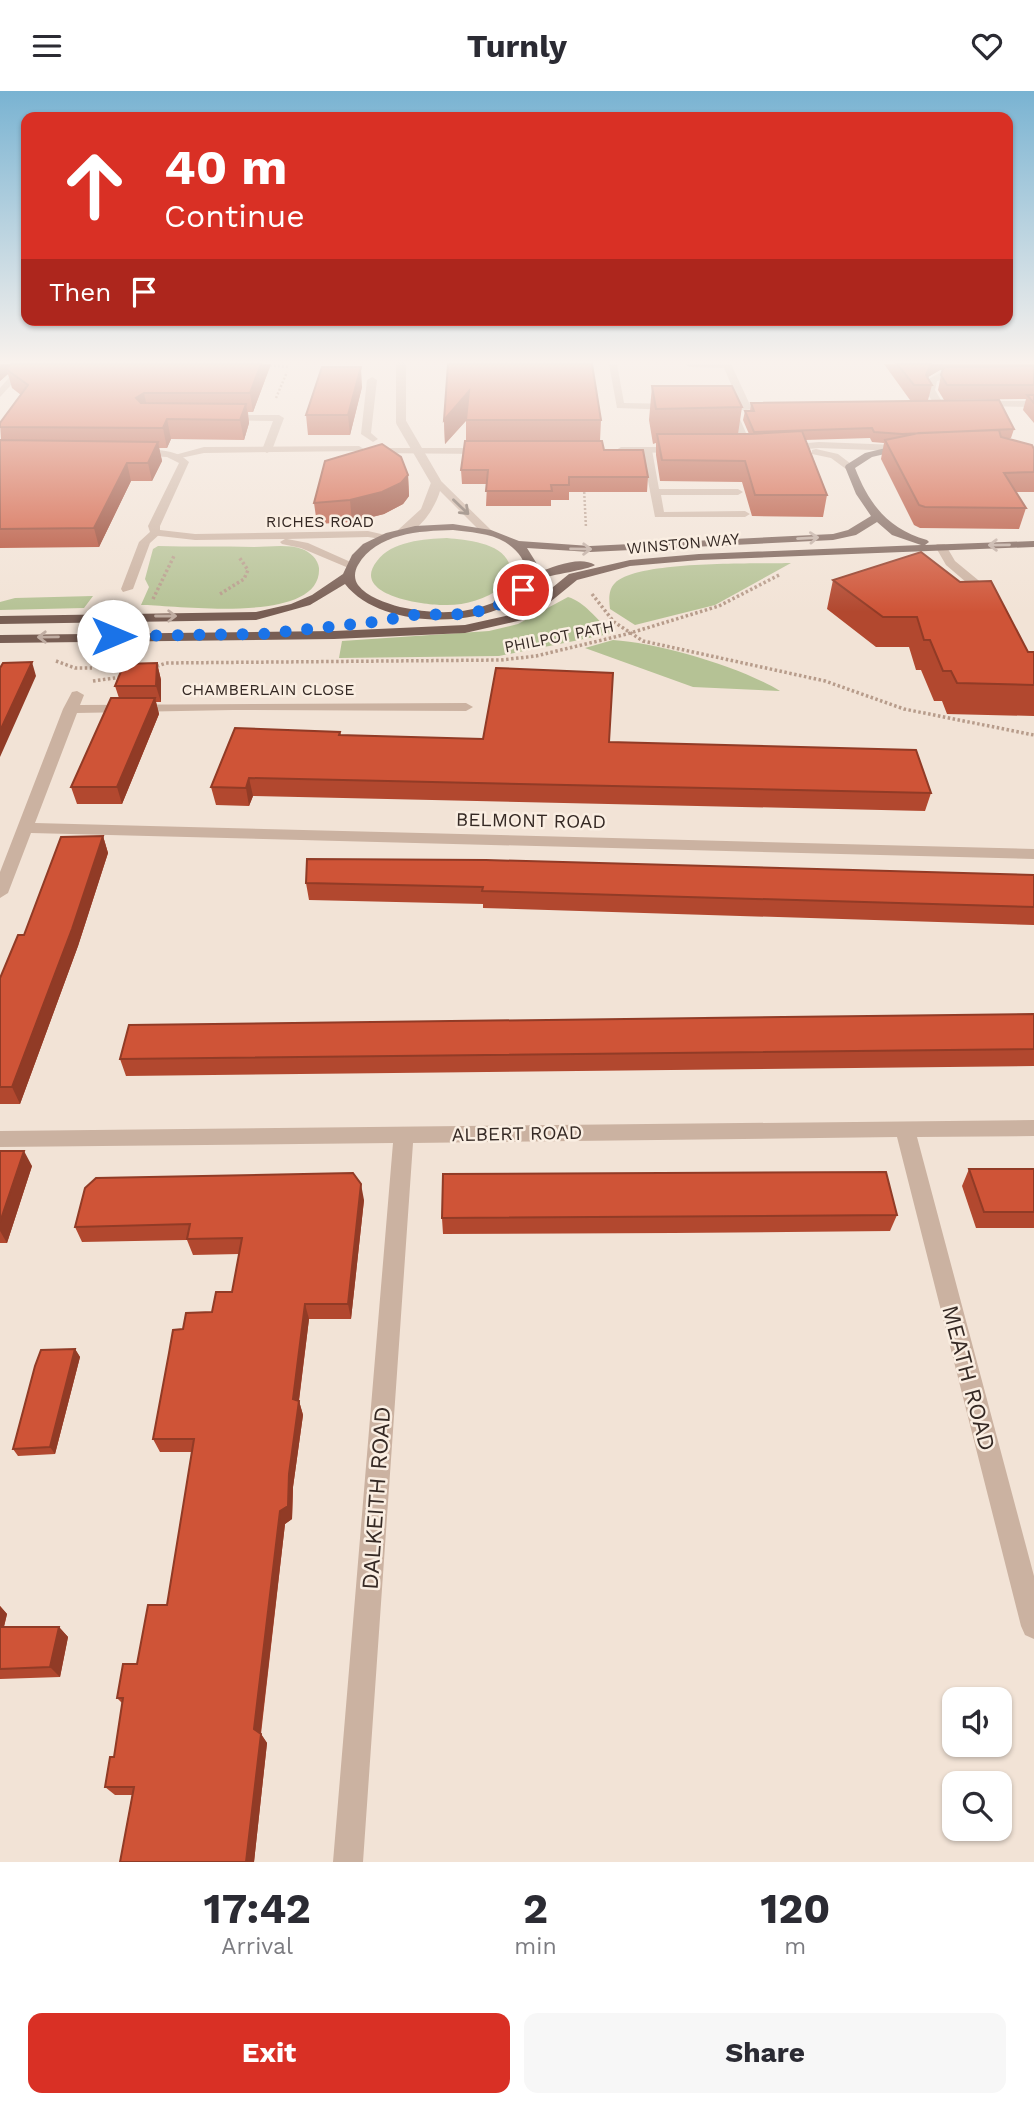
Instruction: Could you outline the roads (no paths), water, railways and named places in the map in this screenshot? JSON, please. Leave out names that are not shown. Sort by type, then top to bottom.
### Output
[{"type":"main road","points":[[912,448],[898,448],[863,457],[850,467],[876,519],[893,532],[941,546]]},
{"type":"main road","name":"WINSTON WAY","points":[[513,544],[590,549],[833,537],[852,533],[876,519]]},
{"type":"main road","points":[[0,619],[256,616],[288,611],[309,603],[350,570],[358,555],[388,537],[402,532],[444,527],[487,532],[513,544],[526,554],[532,566],[531,578]]},
{"type":"main road","name":"WINSTON WAY","points":[[0,639],[334,635],[490,625],[508,621],[535,608],[573,577],[630,563],[699,557],[1034,544]]},
{"type":"main road","points":[[350,570],[352,585],[361,595],[393,610],[414,615],[440,616],[489,609],[516,595],[531,578],[570,566],[630,563]]},
{"type":"main road","points":[[263,634],[414,615]]},
{"type":"street","points":[[359,449],[365,447]]},
{"type":"street","points":[[415,447],[436,482],[487,532]]},
{"type":"street","points":[[796,447],[777,448],[824,453],[843,460],[850,467]]},
{"type":"street","points":[[862,447],[898,448]]},
{"type":"street","points":[[119,453],[176,456],[204,450],[497,451]]},
{"type":"street","points":[[615,450],[689,450]]},
{"type":"street","points":[[647,450],[659,515],[745,515]]},
{"type":"street","points":[[127,589],[145,542],[155,533],[154,526],[184,462],[176,456]]},
{"type":"street","points":[[402,532],[421,518],[433,502],[436,482]]},
{"type":"street","points":[[655,492],[738,492]]},
{"type":"street","name":"RICHES ROAD","points":[[155,533],[169,536],[368,534],[388,537]]},
{"type":"street","name":"RICHES ROAD","points":[[251,537],[304,545],[350,570]]},
{"type":"street","points":[[941,546],[950,563],[989,593],[1000,613]]},
{"type":"street","points":[[0,893],[70,709],[78,695]]},
{"type":"street","name":"CHAMBERLAIN CLOSE","points":[[70,709],[233,706],[466,707]]},
{"type":"street","name":"BELMONT ROAD","points":[[26,828],[1034,854]]},
{"type":"street","name":"ALBERT ROAD","points":[[0,1139],[1034,1128]]},
{"type":"street","name":"MEATH ROAD","points":[[905,1130],[1034,1626]]},
{"type":"street","name":"DALKEITH ROAD","points":[[348,1862],[404,1134]]}]
